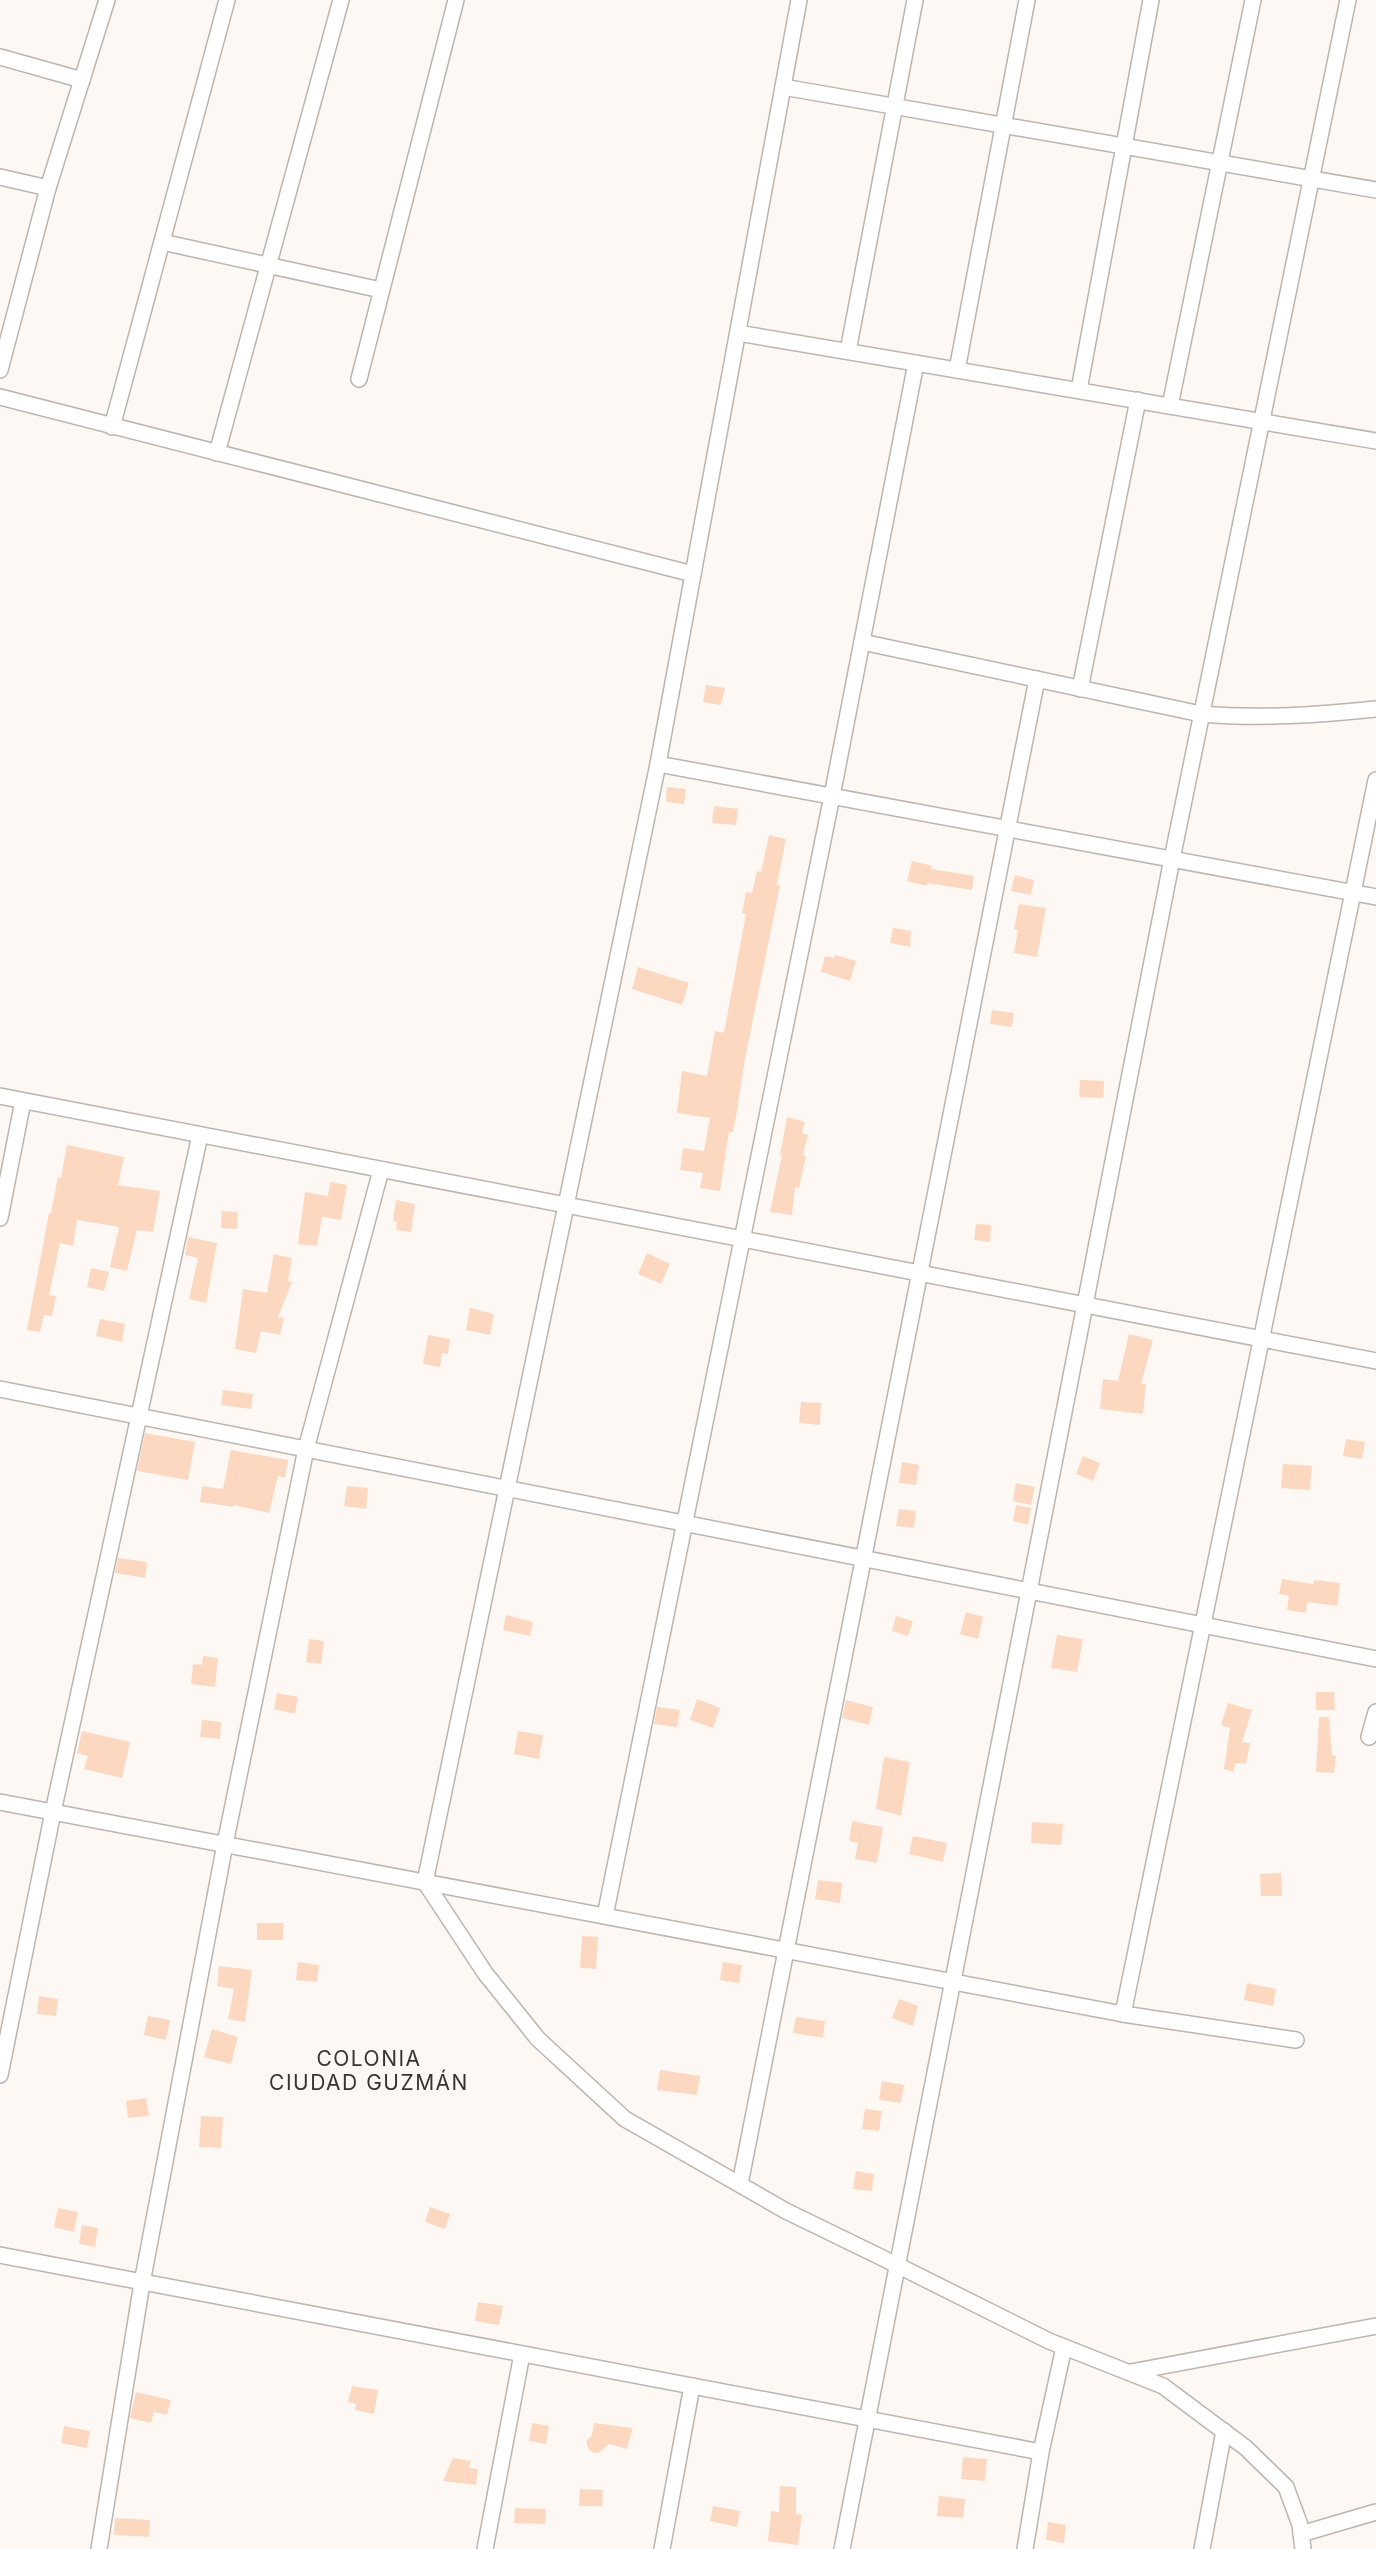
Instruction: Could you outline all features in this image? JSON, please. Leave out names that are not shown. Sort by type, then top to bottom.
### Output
[{"type":"street","points":[[0,370],[48,188],[107,0]]},
{"type":"street","points":[[112,427],[227,0]]},
{"type":"street","points":[[218,453],[341,0]]},
{"type":"street","points":[[359,379],[456,0]]},
{"type":"street","points":[[800,0],[658,764],[425,1882],[485,1973],[538,2039],[625,2119],[786,2211],[1064,2347],[1163,2386],[1246,2448],[1286,2487],[1300,2525],[1302,2542],[1376,2512]]},
{"type":"street","points":[[848,351],[915,0]]},
{"type":"street","points":[[957,370],[1027,0]]},
{"type":"street","points":[[1079,390],[1151,0]]},
{"type":"street","points":[[1170,406],[1253,0]]},
{"type":"street","points":[[842,2549],[1172,859],[1348,0]]},
{"type":"street","points":[[0,57],[82,80]]},
{"type":"street","points":[[783,87],[1376,190]]},
{"type":"street","points":[[0,177],[48,188]]},
{"type":"street","points":[[162,242],[381,290]]},
{"type":"street","points":[[738,333],[1376,441]]},
{"type":"street","points":[[605,1916],[832,796],[916,363]]},
{"type":"street","points":[[0,397],[693,574]]},
{"type":"street","points":[[1080,689],[1138,400]]},
{"type":"street","points":[[862,642],[1201,714],[1264,717],[1376,710]]},
{"type":"street","points":[[740,2184],[1036,679]]},
{"type":"street","points":[[658,764],[1376,897]]},
{"type":"street","points":[[1123,2014],[1376,780]]},
{"type":"street","points":[[0,1096],[1376,1361]]},
{"type":"street","points":[[0,1218],[23,1101]]},
{"type":"street","points":[[0,2075],[53,1812],[200,1135]]},
{"type":"street","points":[[99,2549],[142,2283],[225,1844],[306,1449],[381,1170]]},
{"type":"street","points":[[0,1389],[1376,1659]]},
{"type":"street","points":[[1369,1737],[1376,1712]]},
{"type":"street","points":[[0,1802],[1123,2014],[1296,2040]]},
{"type":"street","points":[[0,2255],[1041,2452]]},
{"type":"street","points":[[1131,2373],[1376,2326]]},
{"type":"street","points":[[1025,2549],[1041,2452],[1064,2347]]},
{"type":"street","points":[[485,2549],[522,2354]]},
{"type":"street","points":[[662,2549],[692,2386]]},
{"type":"street","points":[[1202,2549],[1224,2431]]},
{"type":"building","points":[[706,685],[725,688],[721,705],[703,702]]},
{"type":"building","points":[[667,787],[686,789],[684,804],[666,802]]},
{"type":"building","points":[[714,806],[738,809],[736,825],[712,823]]},
{"type":"building","points":[[769,835],[786,839],[777,885],[780,886],[745,1059],[733,1132],[729,1132],[720,1191],[700,1188],[703,1173],[680,1170],[683,1148],[704,1151],[710,1118],[677,1113],[682,1071],[707,1076],[715,1031],[724,1033],[746,914],[742,913],[746,892],[752,893],[757,871],[761,872]]},
{"type":"building","points":[[912,861],[932,866],[931,869],[974,876],[972,890],[927,883],[927,886],[907,881]]},
{"type":"building","points":[[1015,875],[1034,880],[1031,895],[1011,891]]},
{"type":"building","points":[[1019,904],[1046,908],[1037,957],[1014,953],[1018,930],[1014,929]]},
{"type":"building","points":[[893,928],[911,931],[910,947],[890,943]]},
{"type":"building","points":[[835,955],[856,961],[850,981],[821,972],[825,956],[834,958]]},
{"type":"building","points":[[638,967],[689,983],[682,1005],[632,989]]},
{"type":"building","points":[[992,1010],[1014,1013],[1012,1027],[990,1024]]},
{"type":"building","points":[[1080,1080],[1104,1081],[1103,1098],[1079,1097]]},
{"type":"building","points":[[787,1117],[805,1122],[802,1133],[808,1135],[799,1188],[795,1187],[792,1215],[770,1212]]},
{"type":"building","points":[[67,1145],[124,1157],[118,1185],[160,1191],[153,1232],[137,1230],[127,1271],[110,1267],[119,1227],[77,1220],[73,1246],[60,1243],[49,1295],[56,1296],[52,1316],[44,1315],[40,1332],[27,1330],[49,1213],[51,1213],[58,1177],[61,1178]]},
{"type":"building","points":[[330,1182],[347,1185],[341,1220],[322,1217],[317,1246],[298,1244],[305,1192],[328,1196]]},
{"type":"building","points":[[396,1200],[415,1204],[411,1232],[396,1230],[397,1222],[393,1221]]},
{"type":"building","points":[[222,1211],[238,1212],[237,1229],[221,1228]]},
{"type":"building","points":[[976,1224],[991,1225],[990,1242],[974,1240]]},
{"type":"building","points":[[188,1237],[217,1243],[206,1303],[189,1299],[198,1258],[185,1255]]},
{"type":"building","points":[[647,1253],[670,1264],[661,1284],[638,1274]]},
{"type":"building","points":[[274,1254],[292,1258],[288,1281],[292,1282],[278,1317],[284,1318],[280,1335],[261,1331],[256,1353],[235,1349],[243,1289],[267,1293]]},
{"type":"building","points":[[91,1268],[109,1272],[104,1291],[87,1287]]},
{"type":"building","points":[[470,1308],[494,1314],[490,1335],[466,1330]]},
{"type":"building","points":[[100,1319],[125,1324],[122,1342],[96,1336]]},
{"type":"building","points":[[1129,1334],[1153,1340],[1141,1384],[1146,1384],[1143,1414],[1100,1409],[1103,1379],[1118,1381]]},
{"type":"building","points":[[428,1335],[450,1339],[448,1354],[442,1353],[440,1367],[423,1364]]},
{"type":"building","points":[[223,1390],[253,1394],[251,1409],[221,1405]]},
{"type":"building","points":[[801,1402],[821,1403],[820,1425],[799,1423]]},
{"type":"building","points":[[145,1433],[195,1442],[188,1480],[137,1471]]},
{"type":"building","points":[[1346,1439],[1365,1442],[1362,1459],[1343,1456]]},
{"type":"building","points":[[231,1450],[288,1460],[285,1478],[278,1476],[269,1513],[234,1505],[234,1507],[200,1502],[202,1486],[223,1489]]},
{"type":"building","points":[[1083,1456],[1100,1463],[1093,1481],[1076,1474]]},
{"type":"building","points":[[902,1462],[919,1465],[916,1485],[899,1483]]},
{"type":"building","points":[[1283,1464],[1312,1466],[1310,1490],[1281,1488]]},
{"type":"building","points":[[1016,1483],[1035,1487],[1031,1505],[1013,1501]]},
{"type":"building","points":[[347,1486],[368,1488],[366,1509],[344,1506]]},
{"type":"building","points":[[1016,1505],[1031,1508],[1028,1525],[1013,1521]]},
{"type":"building","points":[[899,1509],[916,1511],[914,1528],[896,1526]]},
{"type":"building","points":[[118,1558],[147,1562],[145,1578],[115,1573]]},
{"type":"building","points":[[1282,1579],[1313,1584],[1314,1580],[1340,1583],[1337,1606],[1307,1602],[1306,1613],[1287,1610],[1289,1596],[1279,1594]]},
{"type":"building","points":[[966,1612],[983,1617],[978,1639],[960,1634]]},
{"type":"building","points":[[506,1615],[533,1622],[530,1636],[503,1630]]},
{"type":"building","points":[[896,1616],[913,1621],[908,1636],[892,1631]]},
{"type":"building","points":[[1057,1635],[1083,1639],[1077,1672],[1051,1668]]},
{"type":"building","points":[[309,1639],[324,1641],[321,1664],[306,1662]]},
{"type":"building","points":[[203,1656],[218,1658],[215,1687],[191,1684],[193,1664],[202,1665]]},
{"type":"building","points":[[1316,1692],[1334,1692],[1335,1710],[1316,1710]]},
{"type":"building","points":[[277,1693],[298,1697],[295,1714],[274,1709]]},
{"type":"building","points":[[697,1699],[720,1708],[713,1728],[690,1720]]},
{"type":"building","points":[[846,1700],[873,1707],[869,1725],[842,1718]]},
{"type":"building","points":[[1228,1703],[1252,1710],[1242,1742],[1250,1743],[1246,1764],[1236,1763],[1233,1772],[1224,1769],[1230,1728],[1221,1725]]},
{"type":"building","points":[[657,1707],[680,1710],[677,1727],[654,1724]]},
{"type":"building","points":[[1319,1717],[1329,1717],[1332,1755],[1336,1756],[1334,1773],[1316,1772]]},
{"type":"building","points":[[202,1720],[221,1722],[220,1739],[200,1737]]},
{"type":"building","points":[[82,1731],[130,1742],[122,1778],[84,1769],[88,1756],[77,1753]]},
{"type":"building","points":[[518,1731],[543,1735],[539,1759],[514,1754]]},
{"type":"building","points":[[884,1757],[910,1762],[901,1816],[876,1809]]},
{"type":"building","points":[[852,1821],[883,1827],[877,1863],[855,1859],[858,1843],[849,1841]]},
{"type":"building","points":[[1032,1822],[1063,1824],[1061,1845],[1031,1843]]},
{"type":"building","points":[[913,1836],[947,1843],[943,1862],[909,1854]]},
{"type":"building","points":[[1281,1873],[1282,1896],[1261,1896],[1260,1874]]},
{"type":"building","points":[[818,1880],[842,1883],[840,1903],[815,1899]]},
{"type":"building","points":[[257,1923],[283,1923],[283,1940],[257,1940]]},
{"type":"building","points":[[582,1936],[598,1937],[596,1969],[580,1968]]},
{"type":"building","points":[[298,1962],[319,1965],[317,1982],[296,1980]]},
{"type":"building","points":[[723,1962],[742,1965],[739,1983],[720,1980]]},
{"type":"building","points":[[219,1966],[252,1970],[245,2022],[228,2019],[234,1989],[217,1986]]},
{"type":"building","points":[[1247,1983],[1276,1989],[1273,2006],[1244,2000]]},
{"type":"building","points":[[39,1996],[58,1999],[56,2016],[37,2014]]},
{"type":"building","points":[[899,1999],[918,2006],[913,2026],[892,2018]]},
{"type":"building","points":[[148,2016],[170,2020],[166,2040],[144,2035]]},
{"type":"building","points":[[796,2017],[825,2021],[823,2038],[793,2033]]},
{"type":"building","points":[[212,2029],[238,2037],[231,2064],[204,2057]]},
{"type":"building","points":[[660,2070],[700,2076],[697,2095],[657,2090]]},
{"type":"building","points":[[882,2081],[904,2085],[901,2103],[879,2100]]},
{"type":"building","points":[[146,2098],[149,2116],[128,2118],[126,2101]]},
{"type":"building","points":[[865,2109],[882,2111],[879,2131],[862,2129]]},
{"type":"building","points":[[201,2116],[223,2117],[221,2148],[199,2147]]},
{"type":"building","points":[[856,2171],[874,2174],[872,2191],[853,2189]]},
{"type":"building","points":[[430,2207],[450,2214],[445,2229],[425,2222]]},
{"type":"building","points":[[58,2208],[78,2212],[74,2232],[54,2227]]},
{"type":"building","points":[[82,2225],[98,2228],[95,2247],[79,2244]]},
{"type":"building","points":[[478,2302],[503,2306],[499,2325],[475,2321]]},
{"type":"building","points":[[352,2386],[378,2390],[374,2414],[355,2410],[356,2404],[348,2402]]},
{"type":"building","points":[[136,2392],[171,2400],[167,2415],[154,2412],[151,2423],[130,2418]]},
{"type":"building","points":[[532,2423],[549,2426],[546,2444],[529,2441]]},
{"type":"building","points":[[594,2423],[633,2428],[627,2449],[609,2444],[600,2452],[594,2453],[589,2450],[586,2442],[592,2435]]},
{"type":"building","points":[[64,2426],[90,2431],[87,2448],[61,2443]]},
{"type":"building","points":[[963,2457],[987,2459],[985,2481],[961,2479]]},
{"type":"building","points":[[453,2458],[471,2461],[469,2468],[478,2469],[476,2485],[443,2481]]},
{"type":"building","points":[[780,2486],[796,2487],[796,2514],[802,2515],[798,2545],[768,2541],[771,2511],[779,2512]]},
{"type":"building","points":[[580,2489],[603,2490],[602,2506],[579,2506]]},
{"type":"building","points":[[939,2496],[965,2499],[963,2518],[937,2516]]},
{"type":"building","points":[[713,2506],[740,2511],[737,2527],[710,2521]]},
{"type":"building","points":[[515,2508],[546,2509],[545,2524],[514,2523]]},
{"type":"building","points":[[115,2518],[150,2520],[149,2537],[114,2535]]},
{"type":"building","points":[[1048,2522],[1066,2525],[1064,2543],[1046,2540]]},
{"type":"district","name":"COLONIA CIUDAD GUZMÁN","points":[[369,2071]]}]
